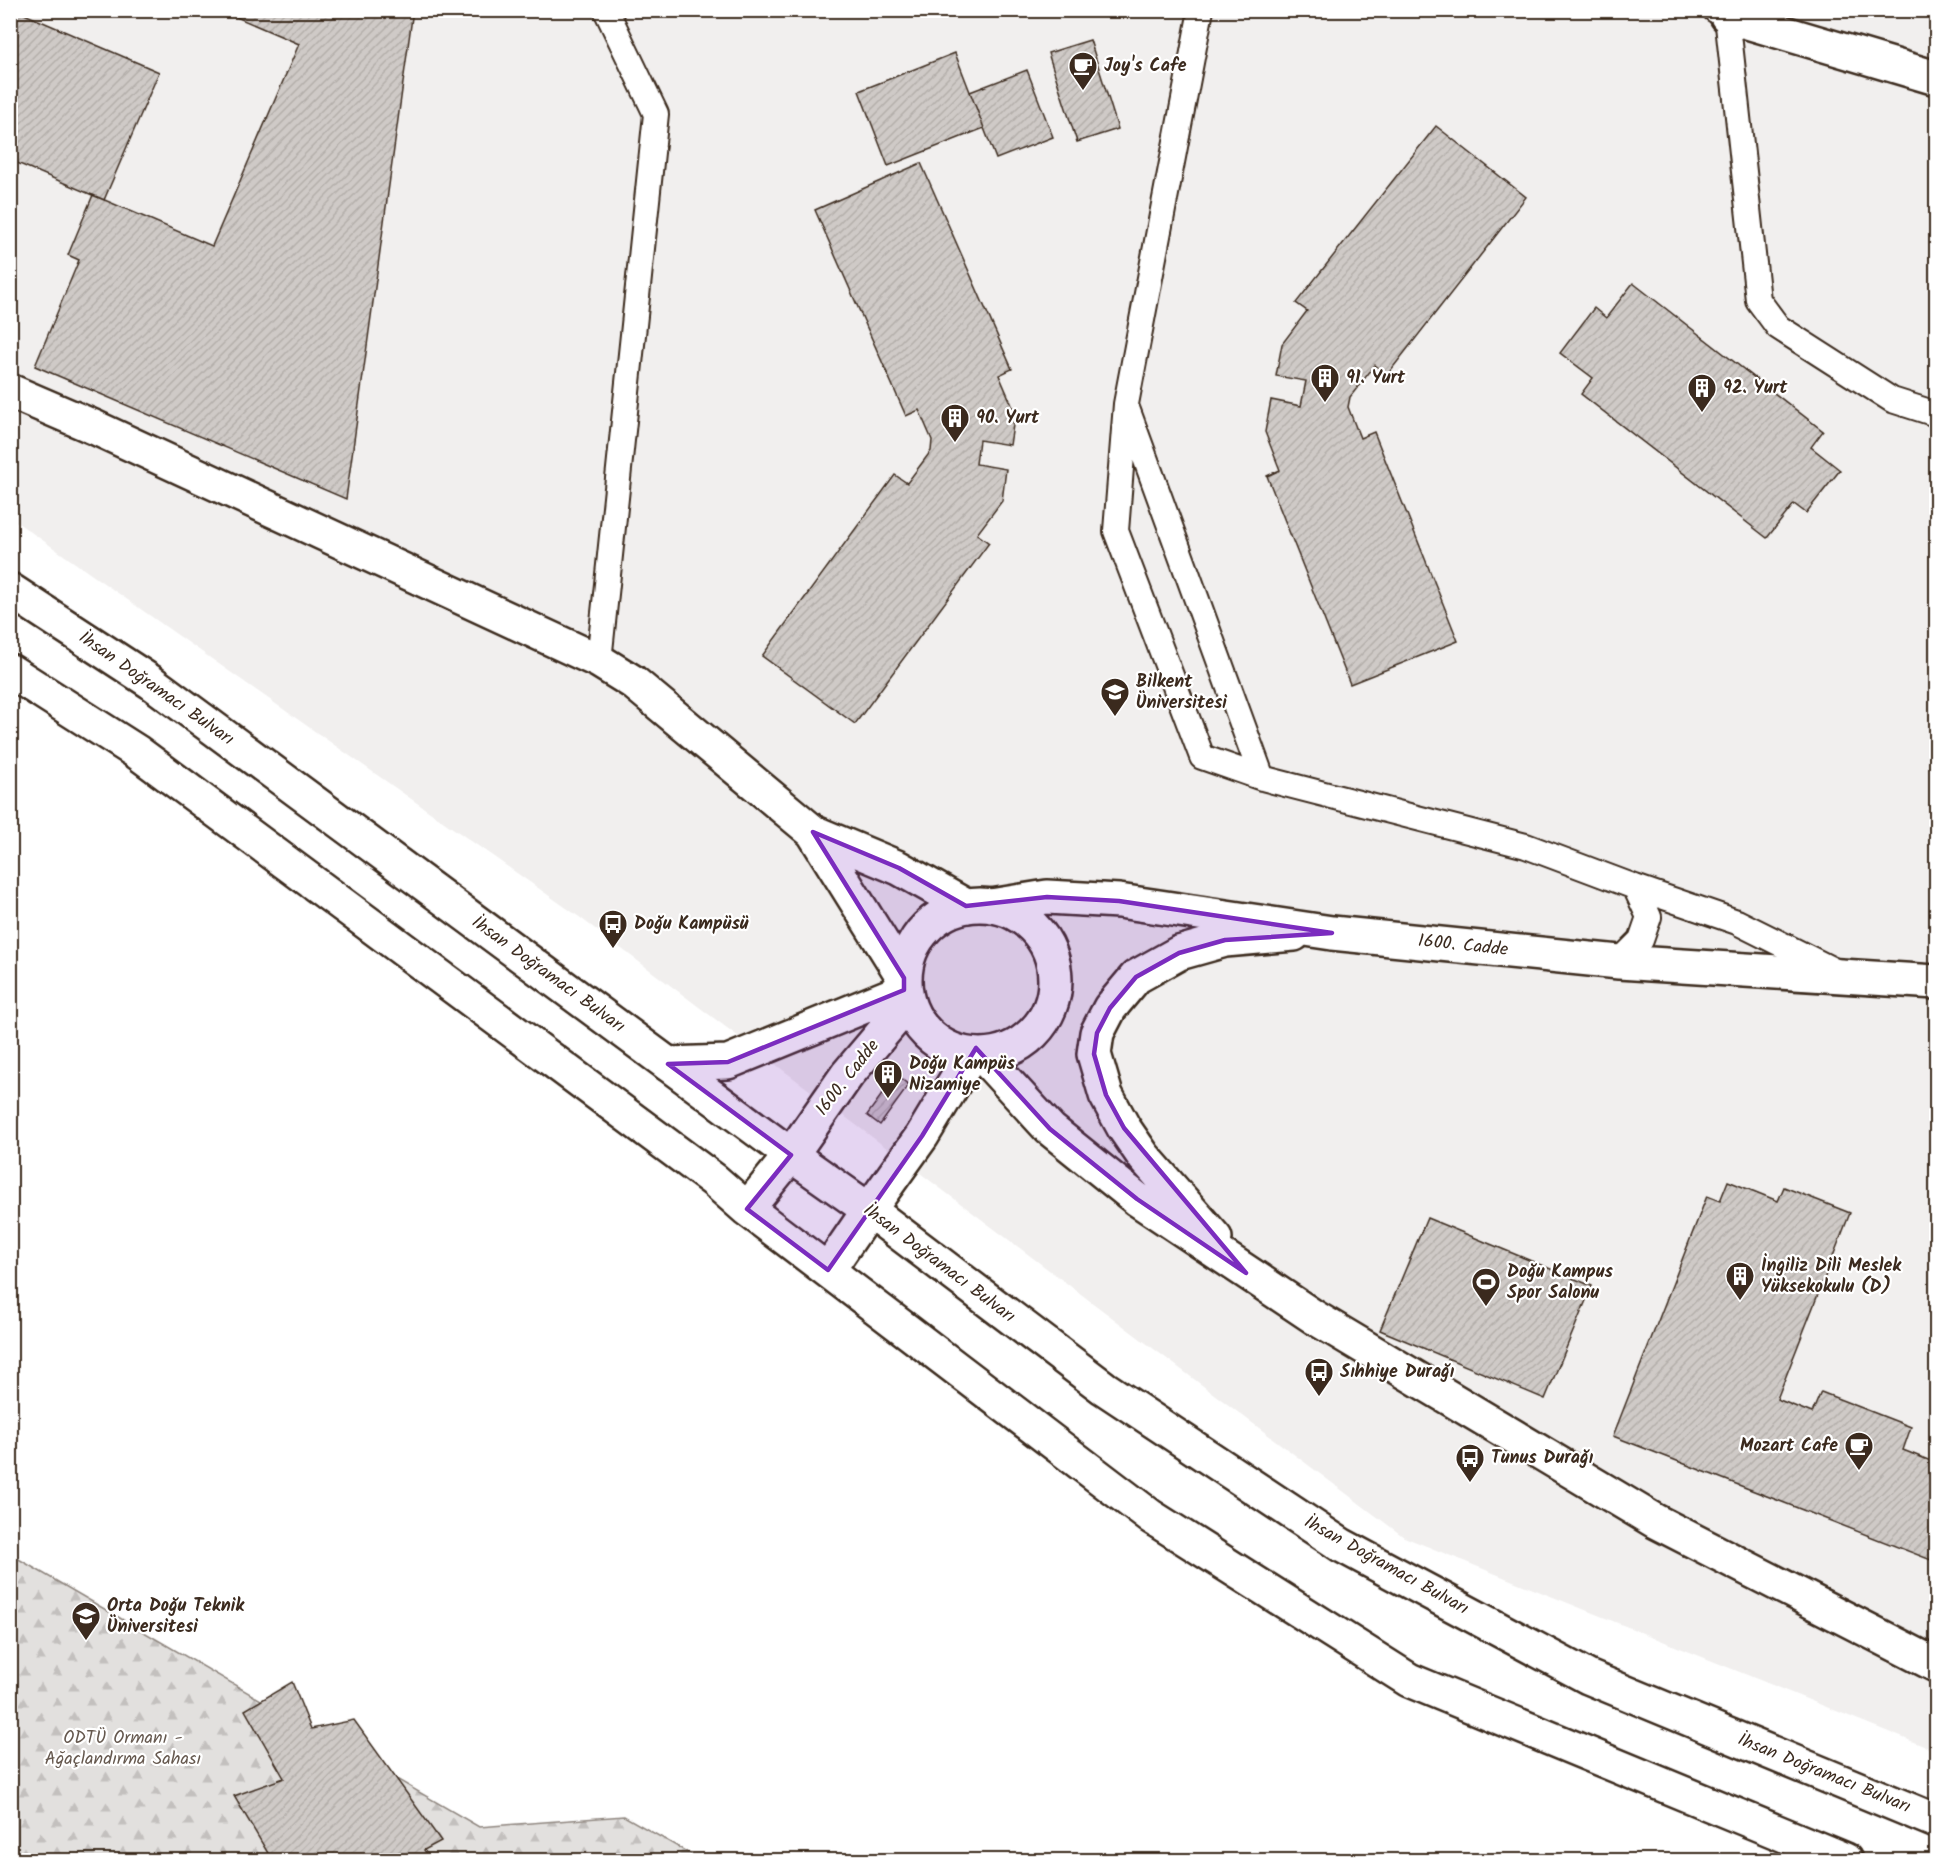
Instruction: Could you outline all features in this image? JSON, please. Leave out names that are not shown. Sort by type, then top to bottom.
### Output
[{"type":"street","points":[[1721,13],[1936,78]]},
{"type":"street","points":[[10,391],[107,433],[599,661],[633,682],[813,832],[899,868],[979,906],[1016,914],[1036,929],[1049,950],[1055,973],[1053,998],[1044,1020],[1028,1038],[1007,1051],[977,1055],[959,1053],[936,1043],[919,1026],[905,990],[813,832]]},
{"type":"street","name":"İhsan Doğramacı Bulvarı","points":[[10,590],[151,681],[791,1155],[870,1210],[1104,1388],[1341,1545],[1588,1677],[1936,1821]]},
{"type":"street","points":[[10,671],[147,759],[714,1180],[747,1209],[1150,1516],[1409,1680],[1845,1860]]},
{"type":"street","name":"1600. Cadde","points":[[747,1209],[791,1155],[905,990],[910,953],[923,931],[942,915],[979,906],[1047,897],[1119,901],[1332,933],[1619,962],[1936,982]]},
{"type":"street","points":[[1246,1273],[1144,1157],[1124,1128],[1106,1095],[1094,1054],[1097,1034],[1110,1008],[1136,977],[1179,953],[1225,940],[1332,933]]},
{"type":"street","points":[[668,1064],[728,1062],[905,990]]},
{"type":"street","points":[[828,1270],[977,1055]]},
{"type":"street","points":[[977,1055],[1050,1130],[1137,1199],[1246,1273],[1393,1365],[1655,1521],[1936,1665]]},
{"type":"lane","points":[[599,661],[656,114],[606,10]]},
{"type":"lane","points":[[1201,10],[1126,404],[1116,531],[1202,757],[1262,778],[1526,846],[1737,922],[1842,975]]},
{"type":"lane","points":[[1721,13],[1758,300],[1778,327],[1892,400],[1936,414]]},
{"type":"lane","points":[[1126,404],[1262,778]]},
{"type":"lane","points":[[1619,962],[1641,940],[1649,917],[1635,887]]},
{"type":"highlighted area","points":[[813,832],[899,868],[966,906],[1047,897],[1119,901],[1332,933],[1225,940],[1179,953],[1136,977],[1110,1008],[1097,1033],[1094,1054],[1106,1095],[1124,1128],[1246,1273],[1137,1199],[1050,1129],[976,1048],[922,1136],[828,1270],[747,1209],[791,1155],[668,1064],[728,1062],[904,990],[904,978]]},
{"type":"shaded area","name":"Bilkent Üniversitesi","points":[[11,11],[1936,11],[1936,1751],[1404,1537],[578,916],[11,518]]},
{"type":"green space","name":"ODTÜ Ormanı - Ağaçlandırma Sahası","points":[[10,1554],[479,1827],[624,1816],[701,1860],[11,1860]]},
{"type":"building","points":[[10,10],[15,10],[159,72],[104,200],[10,160]]},
{"type":"building","points":[[220,10],[413,10],[346,499],[35,366],[79,260],[68,255],[93,195],[212,246],[299,44]]},
{"type":"building","name":"Joy's Cafe","points":[[1090,40],[1118,129],[1077,142],[1048,53]]},
{"type":"building","points":[[955,53],[984,128],[888,166],[859,91]]},
{"type":"building","points":[[1027,70],[1053,137],[996,159],[970,92]]},
{"type":"building","name":"91. Yurt","points":[[1436,126],[1526,197],[1387,375],[1375,365],[1350,397],[1348,407],[1360,438],[1374,432],[1458,641],[1350,684],[1267,476],[1280,470],[1265,432],[1271,400],[1301,406],[1306,381],[1276,376],[1282,344],[1307,311],[1296,303]]},
{"type":"building","name":"90. Yurt","points":[[921,163],[1012,369],[999,375],[1015,412],[1010,445],[979,440],[976,464],[1006,469],[1002,501],[977,534],[989,543],[855,724],[762,656],[895,475],[907,483],[931,451],[932,440],[919,410],[906,416],[815,210]]},
{"type":"building","name":"92. Yurt","points":[[1633,283],[1823,431],[1811,447],[1840,470],[1806,513],[1794,504],[1767,538],[1581,394],[1593,378],[1560,353],[1594,308],[1606,318]]},
{"type":"building","name":"Doğu Kampüs Nizamiye","points":[[896,1075],[909,1085],[880,1125],[867,1115]]},
{"type":"building","name":"İngiliz Dili Meslek Yüksekokulu (D)","points":[[1728,1181],[1778,1201],[1784,1187],[1850,1213],[1777,1399],[1812,1413],[1821,1392],[1911,1427],[1903,1450],[1936,1463],[1936,1562],[1613,1436],[1707,1196],[1720,1201]]},
{"type":"building","name":"Doğu Kampus Spor Salonu","points":[[1427,1218],[1592,1286],[1545,1399],[1380,1330]]},
{"type":"building","points":[[292,1682],[311,1729],[354,1720],[441,1841],[424,1850],[431,1860],[272,1860],[234,1796],[284,1778],[245,1710]]},
{"type":"place","name":"Joy's Cafe","points":[[1083,92]]},
{"type":"place","name":"91. Yurt","points":[[1325,404]]},
{"type":"place","name":"92. Yurt","points":[[1702,414]]},
{"type":"place","name":"90. Yurt","points":[[955,444]]},
{"type":"place","name":"Bilkent Üniversitesi","points":[[1115,718]]},
{"type":"place","name":"Doğu Kampüsü","points":[[613,950]]},
{"type":"place","name":"Doğu Kampüs Nizamiye","points":[[888,1100]]},
{"type":"place","name":"İngiliz Dili Meslek Yüksekokulu (D)","points":[[1740,1302]]},
{"type":"place","name":"Doğu Kampus Spor Salonu","points":[[1486,1308]]},
{"type":"place","name":"Sıhhiye Durağı","points":[[1319,1398]]},
{"type":"place","name":"Mozart Cafe","points":[[1859,1472]]},
{"type":"place","name":"Tunus Durağı","points":[[1470,1484]]},
{"type":"place","name":"Orta Doğu Teknik Üniversitesi","points":[[86,1642]]}]
